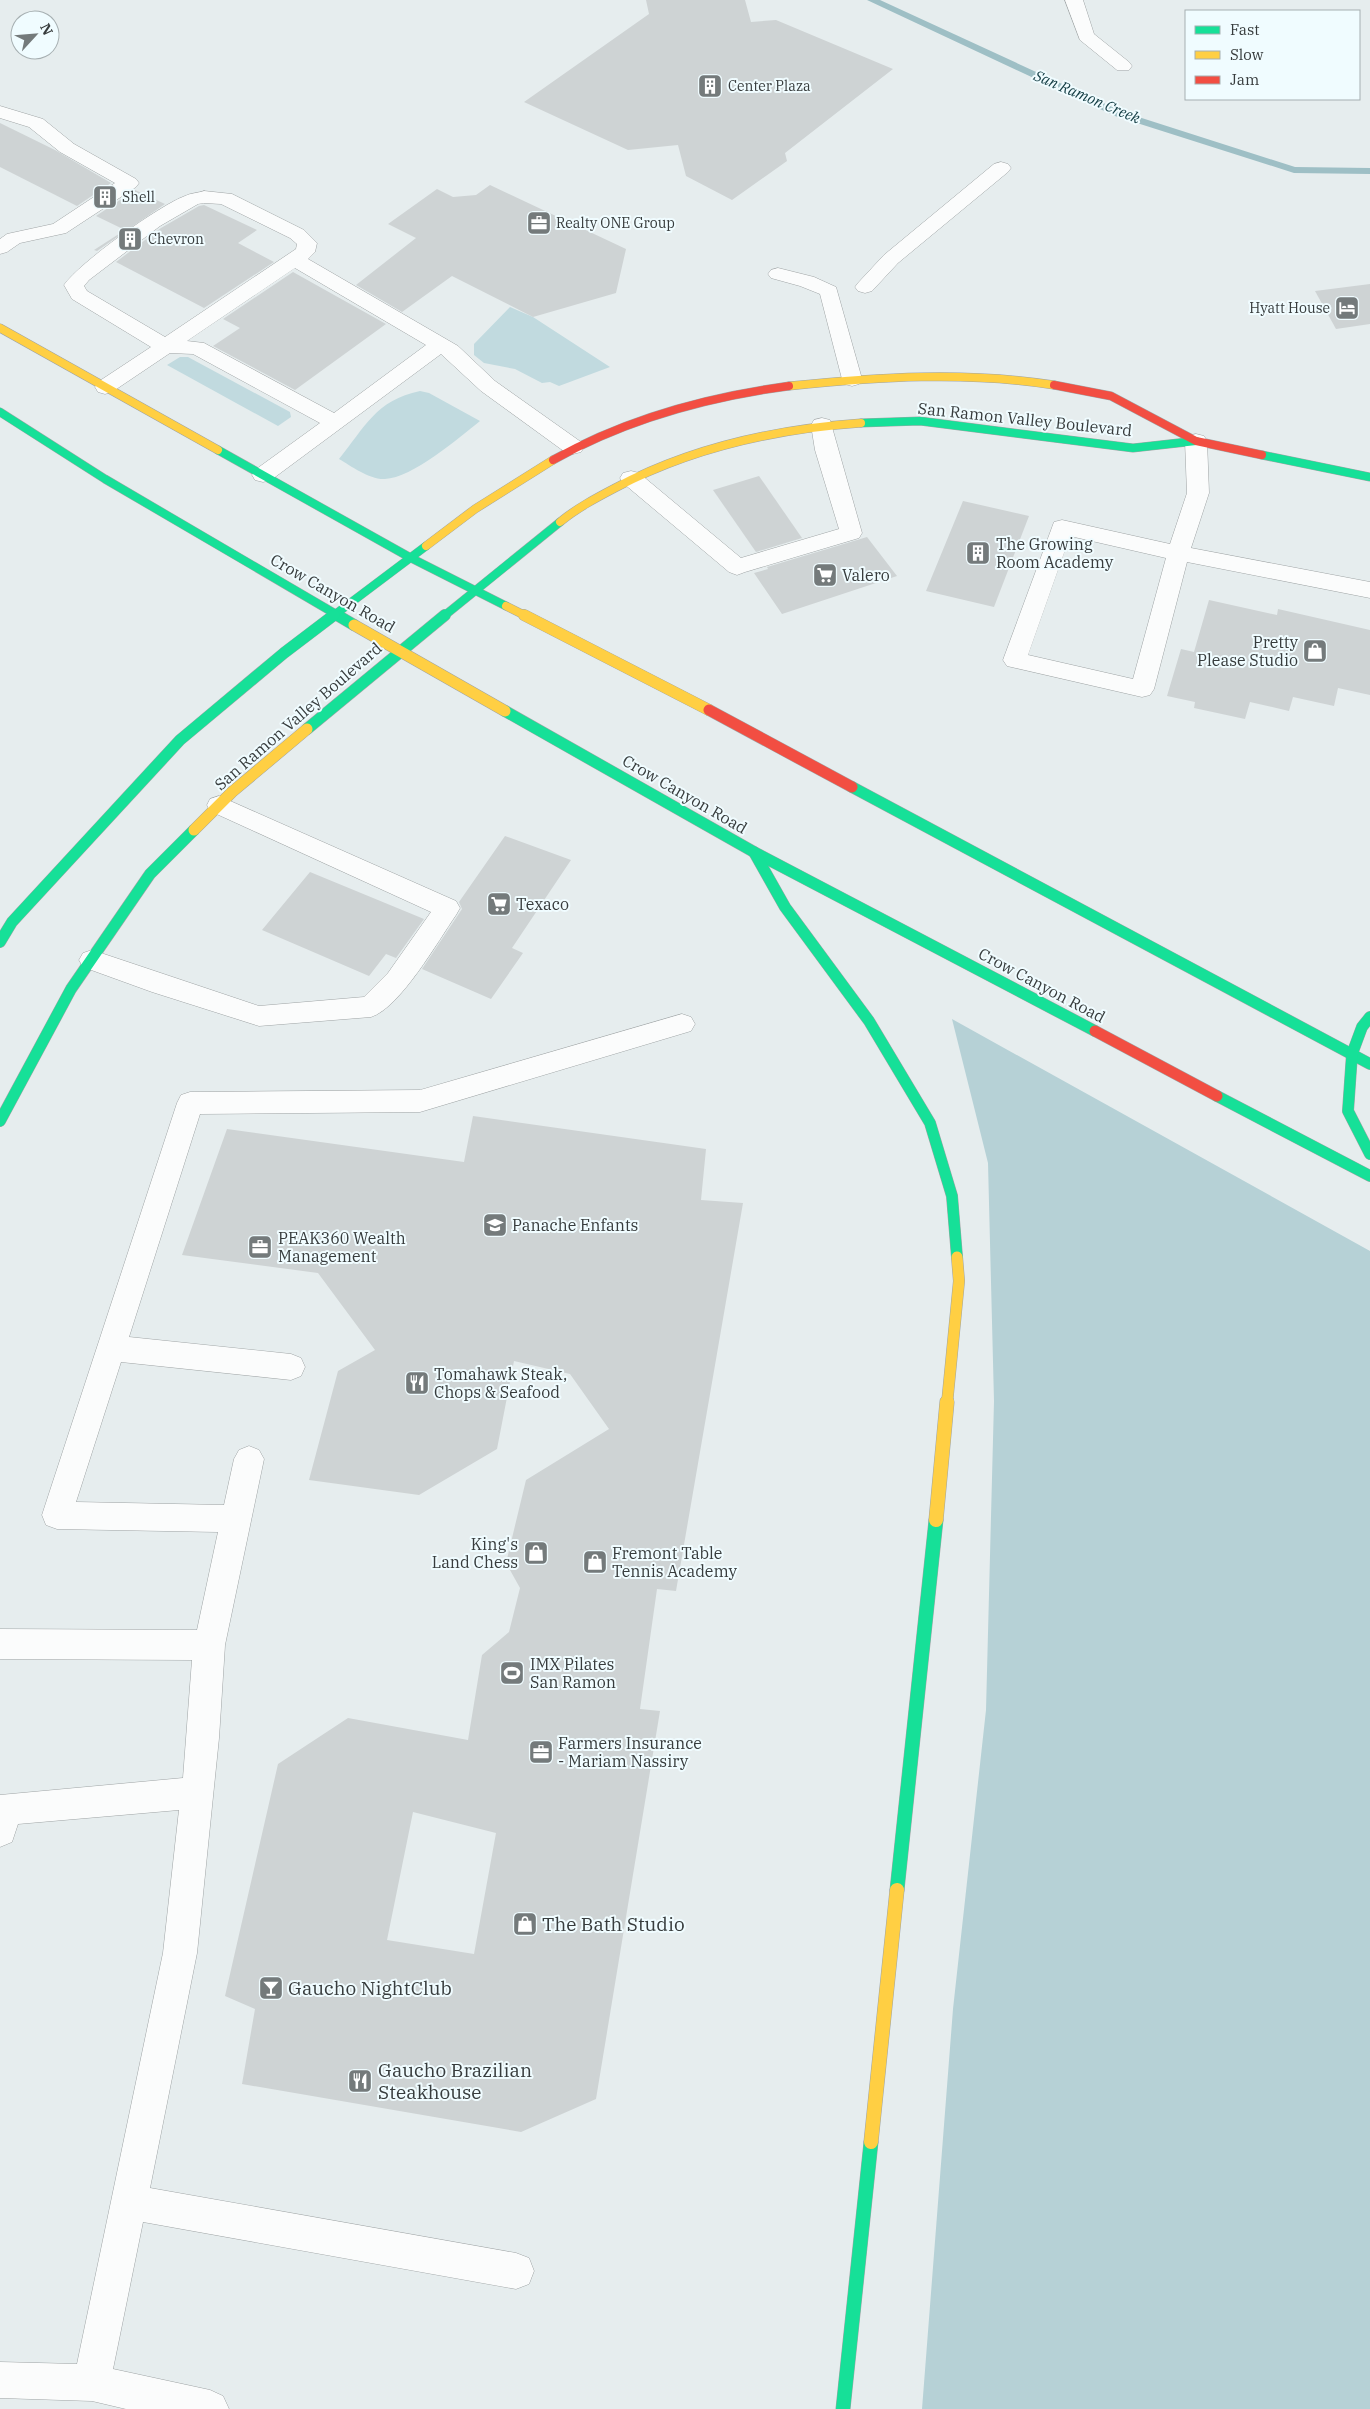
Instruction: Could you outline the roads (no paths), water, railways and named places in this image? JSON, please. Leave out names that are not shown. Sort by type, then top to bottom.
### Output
[{"type":"main road","points":[[0,328],[411,558],[618,662],[946,840],[1370,1064]]},
{"type":"main road","name":"San Ramon Valley Boulevard","points":[[0,942],[12,922],[180,740],[284,653],[474,510],[573,447],[624,426],[700,403],[775,387],[852,379],[951,374],[1015,378],[1111,396],[1196,441],[1370,477]]},
{"type":"main road","name":"Crow Canyon Road","points":[[0,412],[105,479],[335,614],[754,852],[1370,1176]]},
{"type":"main road","name":"San Ramon Valley Boulevard","points":[[0,1121],[71,989],[150,874],[220,805],[400,650],[476,592],[571,513],[631,478],[680,458],[749,437],[822,425],[920,421],[1133,448],[1196,441]]},
{"type":"main road","points":[[754,852],[785,908],[869,1021],[930,1123],[952,1196],[958,1281],[948,1409],[843,2409]]},
{"type":"main road","points":[[1370,1017],[1362,1027],[1352,1054],[1348,1111],[1370,1154]]},
{"type":"street","points":[[1074,0],[1086,36],[1123,66]]},
{"type":"street","points":[[0,112],[36,123],[67,148],[130,183],[60,229],[5,239]]},
{"type":"street","points":[[865,287],[891,259],[1001,168]]},
{"type":"street","points":[[105,387],[165,346],[300,256],[307,243],[297,234],[225,198],[204,197],[191,200],[153,222],[106,256],[74,285],[79,295],[165,346],[197,348],[335,422]]},
{"type":"street","points":[[300,256],[451,351],[488,386],[573,447]]},
{"type":"street","points":[[778,274],[807,281],[829,291],[852,379]]},
{"type":"street","points":[[263,475],[440,345]]},
{"type":"street","points":[[631,478],[737,567],[851,533],[826,450],[822,425]]},
{"type":"street","points":[[1196,441],[1198,493],[1178,553],[1142,689],[1015,660],[1062,526],[1178,553],[1370,590]]},
{"type":"street","points":[[92,960],[161,985],[259,1016],[371,1007],[397,980],[447,908],[220,805]]},
{"type":"street","points":[[236,1519],[57,1515],[190,1103],[420,1101],[682,1024]]},
{"type":"street","points":[[110,1348],[291,1367]]},
{"type":"street","points":[[92,2383],[180,1953],[197,1793],[209,1645],[249,1459]]},
{"type":"street","points":[[0,1644],[209,1645]]},
{"type":"street","points":[[0,1831],[4,1809],[197,1793]]},
{"type":"street","points":[[129,2202],[516,2272]]},
{"type":"street","points":[[0,2380],[92,2383],[210,2409]]},
{"type":"waterway","name":"San Ramon Creek","points":[[872,0],[1119,114],[1294,170],[1370,171]]},
{"type":"place","name":"Center Plaza","points":[[710,86]]},
{"type":"place","name":"Shell","points":[[105,197]]},
{"type":"place","name":"Realty ONE Group","points":[[539,223]]},
{"type":"place","name":"Chevron","points":[[130,239]]},
{"type":"place","name":"Hyatt House","points":[[1347,308]]},
{"type":"place","name":"The Growing Room Academy","points":[[978,553]]},
{"type":"place","name":"Valero","points":[[825,575]]},
{"type":"place","name":"Pretty Please Studio","points":[[1315,651]]},
{"type":"place","name":"Texaco","points":[[499,904]]},
{"type":"place","name":"Panache Enfants","points":[[495,1225]]},
{"type":"place","name":"PEAK360 Wealth Management","points":[[260,1247]]},
{"type":"place","name":"Tomahawk Steak, Chops & Seafood","points":[[417,1383]]},
{"type":"place","name":"King's Land Chess","points":[[536,1553]]},
{"type":"place","name":"Fremont Table Tennis Academy","points":[[595,1562]]},
{"type":"place","name":"IMX Pilates San Ramon","points":[[512,1673]]},
{"type":"place","name":"Farmers Insurance - Mariam Nassiry","points":[[541,1752]]},
{"type":"place","name":"The Bath Studio","points":[[525,1924]]},
{"type":"place","name":"Gaucho NightClub","points":[[271,1988]]},
{"type":"place","name":"Gaucho Brazilian Steakhouse","points":[[360,2081]]}]
